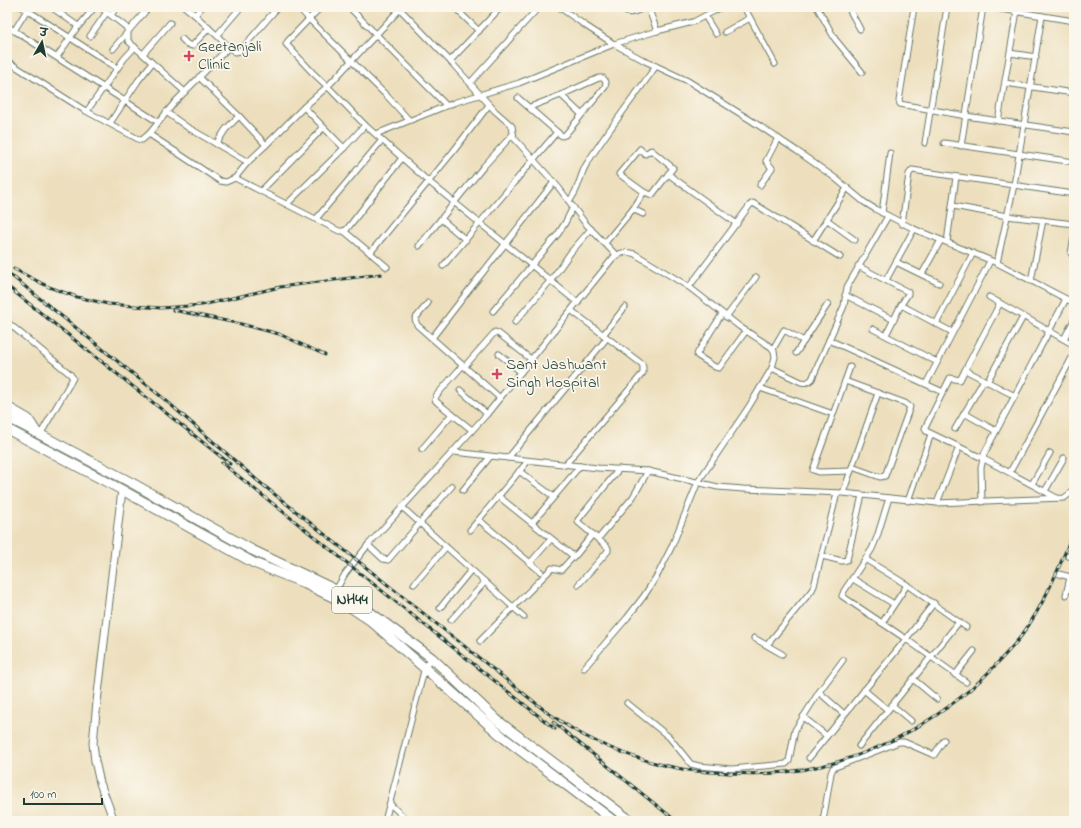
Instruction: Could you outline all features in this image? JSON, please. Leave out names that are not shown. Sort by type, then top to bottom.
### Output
[{"type":"highway","points":[[7,407],[28,419],[39,434]]},
{"type":"highway","name":"NH44","points":[[7,417],[132,483],[252,550],[336,590],[359,604],[432,658],[497,720],[631,821]]},
{"type":"highway","name":"NH44","points":[[7,429],[122,490],[254,563],[299,581],[341,601],[371,621],[504,738],[614,821]]},
{"type":"street","points":[[51,7],[78,25],[78,27]]},
{"type":"street","points":[[57,57],[78,27],[95,7]]},
{"type":"street","points":[[100,7],[126,27],[128,32],[128,41],[185,92]]},
{"type":"street","points":[[90,36],[109,13],[117,7]]},
{"type":"street","points":[[113,49],[149,7]]},
{"type":"street","points":[[185,7],[196,15],[235,52],[240,51],[278,7]]},
{"type":"street","points":[[196,15],[202,7]]},
{"type":"street","points":[[217,35],[241,7]]},
{"type":"street","points":[[298,7],[409,120]]},
{"type":"street","points":[[321,7],[288,41],[287,45],[365,125],[402,158],[428,181],[578,303]]},
{"type":"street","points":[[349,7],[375,35],[446,105]]},
{"type":"street","points":[[454,7],[479,31]]},
{"type":"street","points":[[450,61],[501,7]]},
{"type":"street","points":[[470,83],[539,7]]},
{"type":"street","points":[[559,7],[614,44],[688,81],[778,138],[835,178],[864,202],[882,213],[902,224],[997,263],[1074,303]]},
{"type":"street","points":[[617,7],[630,13],[647,7],[657,31]]},
{"type":"street","points":[[376,134],[446,105],[519,83],[614,44],[686,24],[722,7]]},
{"type":"street","points":[[744,7],[775,64]]},
{"type":"street","points":[[817,7],[834,39],[862,72]]},
{"type":"street","points":[[848,7],[860,29]]},
{"type":"street","points":[[914,7],[899,103],[902,105],[966,116],[1074,132]]},
{"type":"street","points":[[925,143],[947,7]]},
{"type":"street","points":[[961,146],[983,7]]},
{"type":"street","points":[[988,7],[1074,21]]},
{"type":"street","points":[[14,30],[26,8],[117,68]]},
{"type":"street","points":[[148,134],[220,180],[226,182],[235,178],[248,162],[304,107],[328,86],[399,8],[450,61],[489,105],[512,126],[514,138],[554,182],[591,229],[616,255]]},
{"type":"street","points":[[998,121],[1016,11]]},
{"type":"street","points":[[705,16],[716,34]]},
{"type":"street","points":[[997,263],[1014,185],[1042,16]]},
{"type":"street","points":[[725,32],[750,18]]},
{"type":"street","points":[[143,54],[170,23]]},
{"type":"street","points":[[7,26],[158,122]]},
{"type":"street","points":[[182,40],[192,46],[209,28]]},
{"type":"street","points":[[87,111],[117,68],[135,47]]},
{"type":"street","points":[[7,61],[87,111],[142,140],[166,112],[229,47]]},
{"type":"street","points":[[1010,53],[1036,57]]},
{"type":"street","points":[[110,123],[124,100],[152,63]]},
{"type":"street","points":[[569,201],[574,195],[582,173],[597,149],[656,66]]},
{"type":"street","points":[[199,77],[266,145]]},
{"type":"street","points":[[518,98],[562,136],[565,135],[605,87],[606,80],[599,78],[530,107]]},
{"type":"street","points":[[1005,83],[1074,93]]},
{"type":"street","points":[[561,95],[581,114]]},
{"type":"street","points":[[370,253],[452,153],[489,105]]},
{"type":"street","points":[[304,107],[344,148]]},
{"type":"street","points":[[166,112],[187,127],[248,162]]},
{"type":"street","points":[[216,144],[226,129],[239,116]]},
{"type":"street","points":[[287,204],[344,148],[365,125]]},
{"type":"street","points":[[261,190],[323,128]]},
{"type":"street","points":[[443,266],[557,132]]},
{"type":"street","points":[[419,246],[513,134]]},
{"type":"street","points":[[760,185],[772,168],[766,161],[778,138]]},
{"type":"street","points":[[316,220],[382,140]]},
{"type":"street","points":[[944,143],[1074,162]]},
{"type":"street","points":[[640,149],[645,154],[650,150],[673,168],[652,195],[644,192],[619,174],[640,149]]},
{"type":"street","points":[[882,213],[890,154]]},
{"type":"street","points":[[344,231],[402,158]]},
{"type":"street","points":[[902,224],[910,172],[915,170],[1074,194]]},
{"type":"street","points":[[668,174],[737,224]]},
{"type":"street","points":[[947,242],[956,177]]},
{"type":"street","points":[[235,178],[261,190],[316,220],[339,231],[344,231],[386,267]]},
{"type":"street","points":[[432,338],[468,290],[554,182]]},
{"type":"street","points":[[813,241],[847,188]]},
{"type":"street","points":[[605,244],[633,209],[644,192]]},
{"type":"street","points":[[689,287],[753,203],[840,257]]},
{"type":"street","points":[[953,206],[1007,216],[1074,224]]},
{"type":"street","points":[[493,312],[563,227],[573,207]]},
{"type":"street","points":[[633,209],[643,214]]},
{"type":"street","points":[[772,368],[801,382],[809,382],[812,379],[844,306],[847,287],[888,216]]},
{"type":"street","points":[[441,219],[466,240]]},
{"type":"street","points":[[826,219],[855,240]]},
{"type":"street","points":[[1032,281],[1043,220]]},
{"type":"street","points":[[515,322],[551,280],[571,252],[591,229]]},
{"type":"street","points":[[886,280],[914,229]]},
{"type":"street","points":[[1074,237],[1071,253],[1074,258]]},
{"type":"street","points":[[922,274],[941,240]]},
{"type":"street","points":[[336,590],[345,574],[368,544],[454,452],[487,414],[616,255],[624,252],[634,254],[689,287],[724,315],[772,349],[776,357],[772,368],[760,388],[698,482],[672,546],[658,574],[644,596],[627,618],[584,668]]},
{"type":"street","points":[[936,324],[972,253]]},
{"type":"street","points":[[926,384],[990,260]]},
{"type":"street","points":[[896,262],[939,283]]},
{"type":"street","points":[[858,266],[908,292],[886,335]]},
{"type":"street","points":[[746,331],[719,368],[697,355],[724,315],[756,276]]},
{"type":"street","points":[[845,295],[894,320]]},
{"type":"street","points":[[989,297],[1074,345]]},
{"type":"street","points":[[982,502],[982,458],[1066,299]]},
{"type":"street","points":[[428,303],[416,317],[414,321],[417,325],[500,398]]},
{"type":"street","points":[[1000,303],[960,380],[950,378],[925,428],[926,431],[1010,472],[1058,499]]},
{"type":"street","points":[[796,353],[828,304]]},
{"type":"street","points":[[901,306],[952,332]]},
{"type":"street","points":[[508,458],[605,336],[625,307]]},
{"type":"street","points":[[565,465],[643,373],[642,364],[572,311]]},
{"type":"street","points":[[955,429],[986,381],[1023,317]]},
{"type":"street","points":[[1064,339],[1074,320]]},
{"type":"street","points":[[7,322],[73,378],[39,434]]},
{"type":"street","points":[[874,329],[937,362]]},
{"type":"street","points":[[772,349],[784,330],[804,341]]},
{"type":"street","points":[[472,430],[436,402],[435,398],[495,332],[532,360]]},
{"type":"street","points":[[829,340],[943,392]]},
{"type":"street","points":[[499,354],[521,372]]},
{"type":"street","points":[[1010,472],[1074,354]]},
{"type":"street","points":[[845,381],[908,404],[910,407],[885,476],[880,477],[851,469],[819,472],[813,470],[850,367]]},
{"type":"street","points":[[965,370],[1015,396]]},
{"type":"street","points":[[760,388],[833,414]]},
{"type":"street","points":[[460,390],[487,414]]},
{"type":"street","points":[[843,493],[878,393]]},
{"type":"street","points":[[964,413],[996,431]]},
{"type":"street","points":[[422,449],[452,414]]},
{"type":"street","points":[[908,501],[932,434]]},
{"type":"street","points":[[937,503],[959,446]]},
{"type":"street","points":[[454,452],[565,465],[648,470],[670,474],[718,487],[843,493],[937,503],[1058,499],[1068,496],[1074,487]]},
{"type":"street","points":[[1032,484],[1050,453]]},
{"type":"street","points":[[463,490],[490,457]]},
{"type":"street","points":[[1045,492],[1064,458]]},
{"type":"street","points":[[470,530],[528,461]]},
{"type":"street","points":[[532,523],[580,466]]},
{"type":"street","points":[[578,585],[608,551],[608,548],[578,522],[578,520],[619,469]]},
{"type":"street","points":[[598,539],[633,497],[648,470]]},
{"type":"street","points":[[519,471],[554,497]]},
{"type":"street","points":[[368,544],[383,559],[388,560],[452,486]]},
{"type":"street","points":[[114,821],[100,782],[95,761],[93,743],[97,695],[122,490]]},
{"type":"street","points":[[767,645],[812,590],[816,581],[836,493]]},
{"type":"street","points":[[822,556],[845,561],[847,560],[862,495]]},
{"type":"street","points":[[498,496],[574,556]]},
{"type":"street","points":[[889,498],[874,543],[866,559],[842,596],[966,682]]},
{"type":"street","points":[[402,507],[524,617]]},
{"type":"street","points":[[479,520],[541,572]]},
{"type":"street","points":[[480,641],[552,568],[561,570],[593,534]]},
{"type":"street","points":[[530,563],[551,539]]},
{"type":"street","points":[[414,584],[446,547]]},
{"type":"street","points":[[1068,556],[1074,557]]},
{"type":"street","points":[[866,559],[907,585],[966,627]]},
{"type":"street","points":[[440,608],[471,570]]},
{"type":"street","points":[[1059,574],[1072,577],[1066,596]]},
{"type":"street","points":[[853,579],[894,604]]},
{"type":"street","points":[[451,620],[485,582]]},
{"type":"street","points":[[882,623],[907,585]]},
{"type":"street","points":[[809,758],[934,604]]},
{"type":"street","points":[[859,746],[959,622]]},
{"type":"street","points":[[754,638],[782,654]]},
{"type":"street","points":[[955,675],[974,651]]},
{"type":"street","points":[[385,821],[425,667],[432,658]]},
{"type":"street","points":[[627,703],[669,737],[691,764],[732,769],[786,764],[795,730],[819,692],[843,660]]},
{"type":"street","points":[[913,679],[937,699]]},
{"type":"street","points":[[864,690],[911,721]]},
{"type":"street","points":[[819,692],[844,714]]},
{"type":"street","points":[[803,717],[827,736]]},
{"type":"street","points":[[823,821],[833,768],[899,742],[904,742],[934,755],[944,740]]},
{"type":"street","points":[[390,804],[408,821]]},
{"type":"railway","points":[[14,269],[49,287],[77,297],[108,304],[161,308],[202,305],[280,287],[381,274]]},
{"type":"railway","points":[[7,272],[163,398],[258,481],[548,713],[577,732],[598,742],[621,752],[670,767],[705,772],[750,774],[786,772],[843,760],[898,738],[924,723],[971,689],[992,669],[1019,639],[1045,597],[1074,530]]},
{"type":"railway","points":[[7,286],[230,464]]},
{"type":"railway","points":[[173,310],[241,324],[279,334],[325,355]]},
{"type":"railway","points":[[222,463],[555,729]]},
{"type":"railway","points":[[553,722],[676,821]]},
{"type":"place","name":"Geetanjali Clinic","points":[[189,56]]},
{"type":"place","name":"Sant Jashwant Singh Hospital","points":[[497,374]]}]
